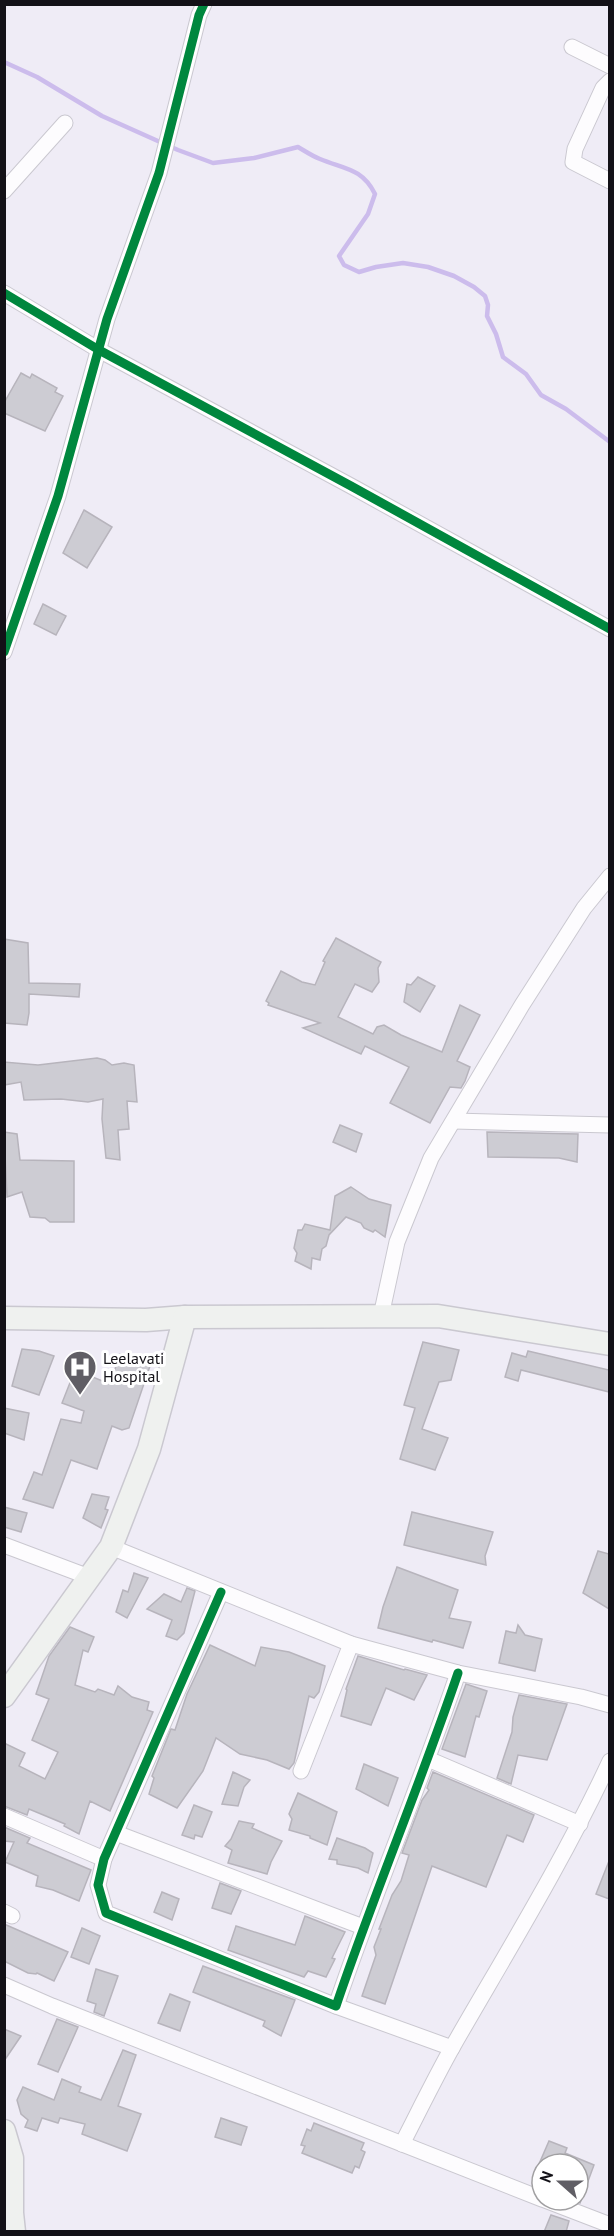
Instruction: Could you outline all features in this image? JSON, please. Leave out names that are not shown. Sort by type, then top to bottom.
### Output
[{"type":"main road","points":[[4,1318],[146,1320],[186,1317],[438,1316],[609,1344]]},
{"type":"main road","points":[[4,1695],[111,1547],[149,1449],[186,1317]]},
{"type":"main road","points":[[4,2131],[12,2158],[14,2232]]},
{"type":"street","points":[[4,652],[58,496],[107,319],[159,172],[199,15],[204,4]]},
{"type":"street","points":[[572,47],[609,66]]},
{"type":"street","points":[[609,81],[603,88],[575,149],[573,162],[609,181]]},
{"type":"street","points":[[4,191],[65,123]]},
{"type":"street","points":[[4,293],[99,350],[609,629]]},
{"type":"street","points":[[381,1316],[397,1242],[431,1158],[571,928],[609,876]]},
{"type":"street","points":[[454,1121],[609,1125]]},
{"type":"street","points":[[4,1545],[89,1577]]},
{"type":"street","points":[[111,1547],[351,1644],[458,1673],[581,1697],[609,1705]]},
{"type":"street","points":[[221,1592],[104,1859],[98,1885],[106,1913],[336,2006],[452,2049]]},
{"type":"street","points":[[301,1771],[351,1644]]},
{"type":"street","points":[[336,2006],[363,1927],[428,1759],[458,1673]]},
{"type":"street","points":[[428,1759],[580,1824]]},
{"type":"street","points":[[402,2144],[452,2049],[580,1824],[609,1761]]},
{"type":"street","points":[[4,1816],[104,1859]]},
{"type":"street","points":[[116,1833],[363,1927]]},
{"type":"street","points":[[4,1985],[530,2194]]},
{"type":"street","points":[[575,2212],[609,2226]]},
{"type":"building","points":[[21,373],[30,378],[32,374],[57,388],[55,392],[63,396],[45,431],[4,413],[4,403]]},
{"type":"building","points":[[84,510],[112,527],[87,568],[63,553]]},
{"type":"building","points":[[43,604],[66,616],[56,635],[34,624]]},
{"type":"building","points":[[336,938],[381,962],[378,968],[379,982],[372,992],[355,984],[338,1017],[373,1034],[377,1027],[384,1025],[401,1035],[442,1052],[460,1005],[480,1015],[457,1061],[470,1067],[465,1081],[461,1088],[450,1087],[430,1123],[390,1103],[409,1067],[365,1046],[361,1054],[303,1028],[320,1023],[268,1005],[266,1001],[281,971],[302,982],[315,985],[325,962],[323,961]]},
{"type":"building","points":[[4,939],[28,943],[29,983],[80,984],[79,997],[29,994],[27,1025],[4,1023]]},
{"type":"building","points":[[418,977],[435,986],[420,1012],[404,1002],[407,984],[411,985]]},
{"type":"building","points":[[97,1058],[112,1065],[124,1063],[134,1065],[137,1102],[127,1101],[129,1129],[118,1130],[120,1160],[106,1158],[102,1119],[103,1099],[88,1102],[61,1099],[24,1100],[21,1082],[4,1085],[4,1062],[38,1065]]},
{"type":"building","points":[[340,1125],[362,1134],[356,1152],[333,1142]]},
{"type":"building","points":[[4,1132],[17,1134],[20,1160],[74,1161],[74,1222],[50,1222],[45,1218],[30,1217],[22,1192],[7,1197]]},
{"type":"building","points":[[487,1132],[578,1134],[577,1162],[559,1158],[488,1157]]},
{"type":"building","points":[[351,1187],[369,1199],[391,1205],[385,1237],[346,1217],[329,1235],[326,1246],[322,1249],[320,1260],[312,1258],[311,1269],[295,1261],[297,1253],[294,1248],[298,1230],[302,1230],[305,1224],[330,1230],[335,1196]]},
{"type":"building","points":[[423,1342],[459,1350],[451,1380],[439,1382],[422,1429],[448,1438],[435,1470],[400,1459],[415,1408],[404,1405]]},
{"type":"building","points":[[22,1349],[54,1356],[39,1395],[12,1386]]},
{"type":"building","points":[[528,1351],[609,1370],[609,1392],[521,1370],[518,1381],[505,1377],[512,1353],[526,1357]]},
{"type":"building","points":[[120,1354],[151,1363],[129,1428],[122,1430],[112,1426],[97,1469],[71,1460],[53,1508],[23,1499],[34,1472],[42,1475],[61,1419],[81,1423],[84,1411],[62,1403],[75,1370],[110,1384]]},
{"type":"building","points":[[4,1408],[29,1413],[24,1440],[4,1433]]},
{"type":"building","points":[[92,1494],[109,1497],[105,1509],[108,1510],[101,1528],[83,1518]]},
{"type":"building","points":[[4,1507],[27,1513],[21,1532],[4,1527]]},
{"type":"building","points":[[412,1512],[493,1532],[485,1556],[486,1565],[404,1545]]},
{"type":"building","points":[[598,1551],[609,1554],[609,1609],[583,1593]]},
{"type":"building","points":[[397,1567],[458,1590],[449,1618],[471,1622],[463,1648],[378,1628]]},
{"type":"building","points":[[134,1573],[148,1578],[127,1618],[116,1612],[123,1590],[128,1592]]},
{"type":"building","points":[[187,1588],[195,1591],[184,1633],[177,1640],[166,1636],[172,1620],[147,1609],[164,1594],[181,1602]]},
{"type":"building","points":[[518,1625],[525,1635],[542,1639],[535,1671],[499,1663],[506,1631],[516,1633]]},
{"type":"building","points":[[70,1627],[94,1637],[88,1652],[83,1650],[75,1685],[95,1692],[98,1689],[114,1695],[118,1686],[132,1697],[149,1702],[147,1710],[153,1712],[110,1811],[90,1801],[79,1834],[64,1826],[65,1824],[29,1809],[27,1815],[4,1806],[4,1743],[25,1753],[19,1766],[45,1779],[58,1752],[32,1740],[49,1699],[36,1694],[49,1656]]},
{"type":"building","points":[[210,1645],[255,1666],[261,1647],[289,1652],[325,1666],[319,1692],[314,1698],[309,1696],[294,1763],[289,1769],[267,1760],[240,1754],[216,1738],[203,1771],[177,1808],[149,1794],[154,1778],[152,1776],[171,1729],[175,1730],[187,1694]]},
{"type":"building","points":[[358,1656],[427,1675],[414,1700],[386,1688],[371,1725],[341,1716],[346,1689]]},
{"type":"building","points":[[466,1684],[487,1691],[479,1717],[476,1716],[465,1757],[442,1749]]},
{"type":"building","points":[[519,1695],[567,1704],[547,1760],[518,1755],[511,1784],[497,1778],[512,1732],[513,1717]]},
{"type":"building","points":[[364,1764],[398,1778],[388,1806],[356,1789]]},
{"type":"building","points":[[233,1772],[250,1780],[244,1787],[238,1806],[222,1804]]},
{"type":"building","points":[[433,1772],[534,1815],[523,1842],[507,1835],[486,1887],[432,1866],[385,2004],[362,1996],[376,1955],[374,1947],[381,1929],[379,1929],[392,1895],[401,1881],[409,1855],[402,1853],[422,1800],[429,1790],[427,1788]]},
{"type":"building","points":[[298,1793],[337,1812],[327,1845],[310,1836],[289,1830],[292,1819],[289,1814]]},
{"type":"building","points":[[194,1805],[212,1812],[202,1837],[195,1835],[194,1839],[182,1835]]},
{"type":"building","points":[[239,1821],[254,1824],[252,1828],[282,1841],[267,1874],[228,1863],[232,1850],[225,1846],[231,1839]]},
{"type":"building","points":[[4,1827],[30,1838],[27,1843],[91,1870],[79,1901],[53,1890],[36,1886],[38,1876],[5,1862],[14,1842],[4,1841]]},
{"type":"building","points":[[337,1838],[373,1853],[368,1873],[358,1868],[337,1864],[337,1860],[329,1859]]},
{"type":"building","points":[[609,1861],[609,1899],[596,1894]]},
{"type":"building","points":[[220,1883],[241,1891],[231,1914],[212,1908]]},
{"type":"building","points":[[162,1892],[179,1899],[172,1920],[154,1912]]},
{"type":"building","points":[[305,1916],[345,1932],[332,1958],[335,1959],[326,1977],[308,1971],[304,1977],[228,1950],[236,1926],[295,1945]]},
{"type":"building","points":[[4,1924],[68,1952],[54,1981],[37,1973],[28,1973],[4,1961]]},
{"type":"building","points":[[82,1928],[100,1936],[89,1964],[71,1957]]},
{"type":"building","points":[[203,1966],[295,2000],[281,2036],[263,2026],[265,2021],[193,1992]]},
{"type":"building","points":[[96,1969],[118,1976],[104,2016],[94,2012],[96,2004],[87,2001]]},
{"type":"building","points":[[170,1994],[190,2002],[180,2031],[158,2023]]},
{"type":"building","points":[[57,2019],[78,2027],[58,2072],[38,2064]]},
{"type":"building","points":[[4,2029],[21,2036],[4,2061]]},
{"type":"building","points":[[123,2050],[136,2055],[118,2106],[141,2114],[127,2151],[82,2134],[85,2124],[60,2118],[58,2123],[42,2118],[37,2131],[25,2127],[28,2120],[21,2114],[17,2100],[23,2087],[54,2100],[62,2079],[81,2087],[79,2092],[101,2100]]},
{"type":"building","points":[[221,2118],[247,2127],[241,2145],[215,2137]]},
{"type":"building","points":[[314,2123],[364,2143],[361,2150],[365,2152],[359,2168],[355,2166],[352,2173],[302,2153],[305,2146],[301,2145],[307,2129],[311,2131]]},
{"type":"building","points":[[549,2141],[567,2148],[565,2152],[544,2152]]},
{"type":"building","points":[[590,2163],[594,2165],[590,2176]]},
{"type":"building","points":[[551,2215],[569,2221],[566,2232],[544,2232]]},
{"type":"waterway","points":[[4,62],[37,77],[102,116],[213,163],[254,158],[298,147],[317,158],[358,174],[370,185],[375,194],[368,214],[339,256],[344,265],[359,272],[403,263],[428,267],[454,276],[474,287],[485,296],[488,305],[487,316],[496,334],[503,357],[526,374],[541,395],[566,409],[610,442]]},
{"type":"cycle path","points":[[4,652],[58,496],[107,319],[159,173],[199,15],[204,4]]},
{"type":"cycle path","points":[[4,293],[99,350],[610,629]]},
{"type":"cycle path","points":[[221,1592],[104,1859],[98,1885],[106,1913],[336,2006],[458,1673]]},
{"type":"place","name":"Leelavati Hospital","points":[[80,1396]]}]
